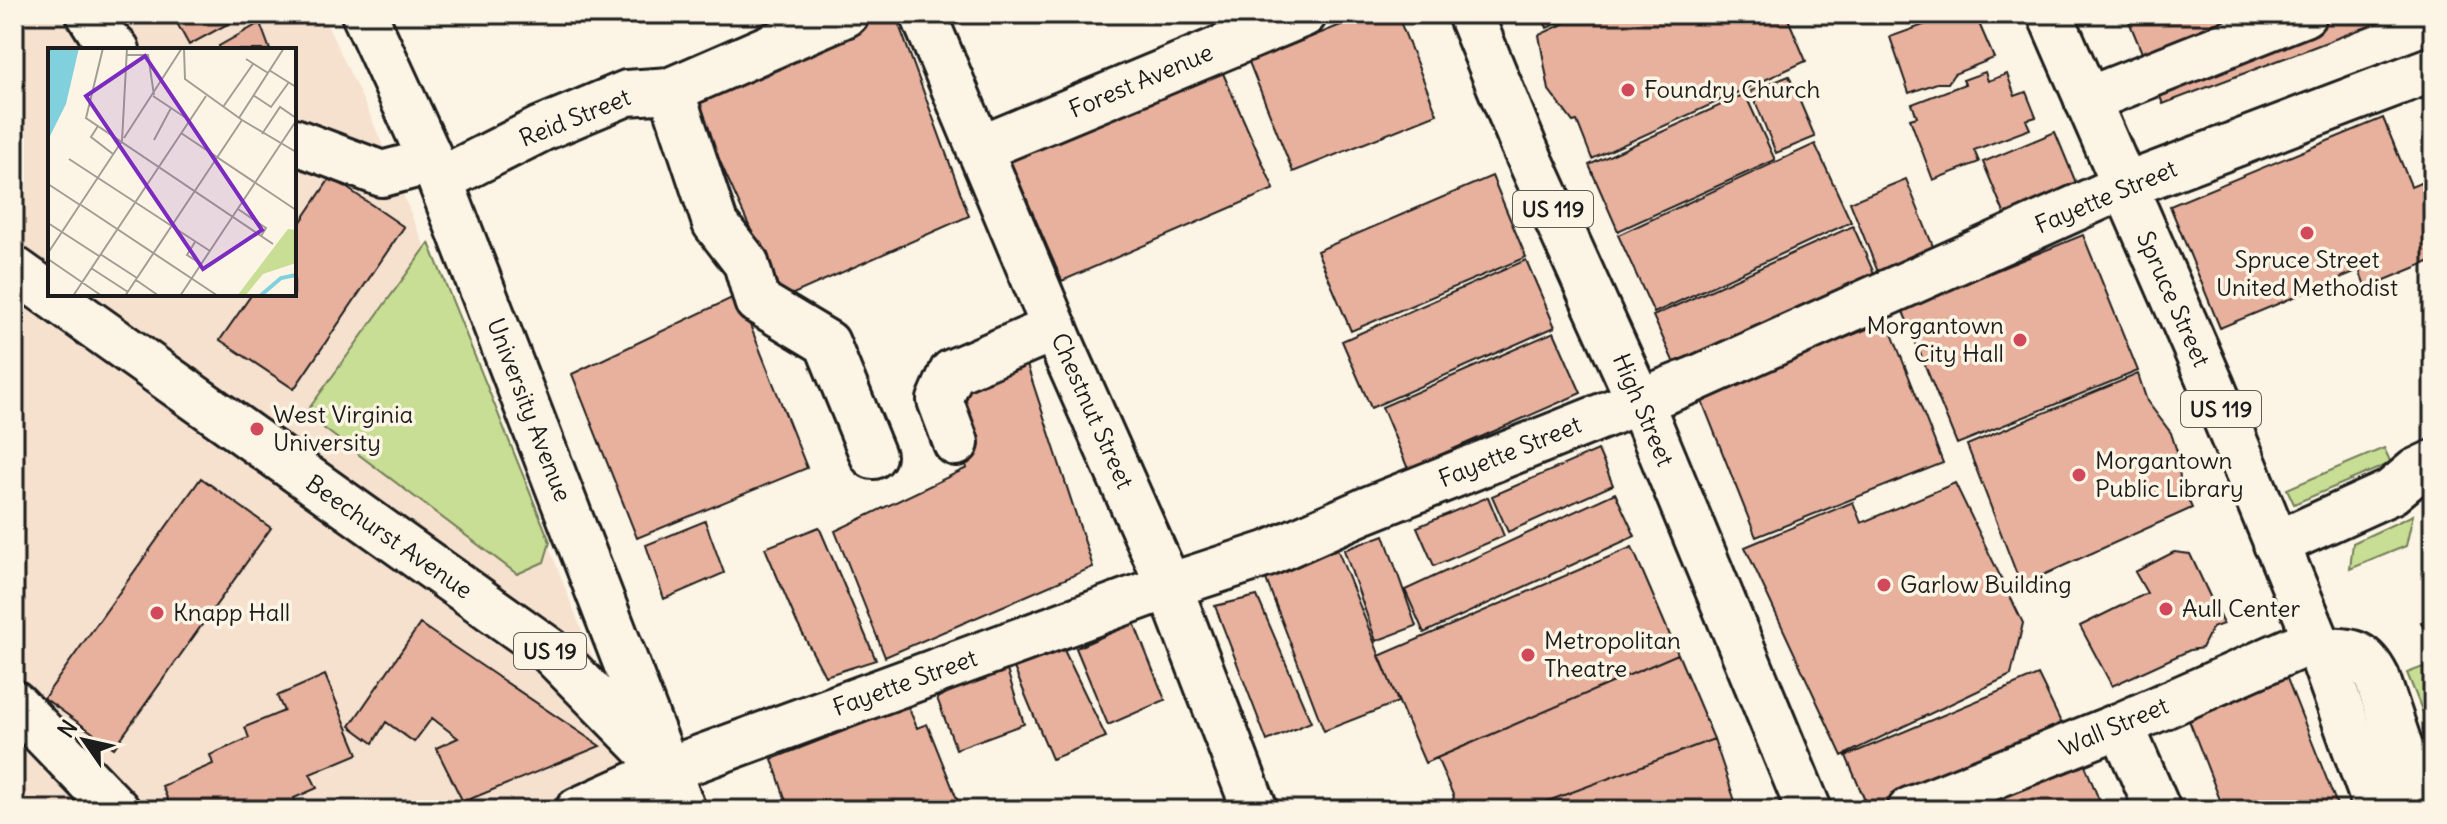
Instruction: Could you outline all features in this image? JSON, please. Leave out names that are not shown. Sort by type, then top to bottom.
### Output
[{"type":"street","points":[[89,14],[115,48]]},
{"type":"street","name":"University Avenue","points":[[364,14],[436,171],[683,810]]},
{"type":"street","name":"Reid Street","points":[[296,142],[382,174],[436,171],[627,93],[671,90],[846,14]]},
{"type":"street","name":"Chestnut Street","points":[[923,14],[1055,328],[1169,586],[1255,810]]},
{"type":"street","name":"Forest Avenue","points":[[979,149],[1304,14]]},
{"type":"street","name":"High Street","points":[[1470,14],[1523,144],[1640,401],[1809,810]]},
{"type":"street","name":"Spruce Street","points":[[2050,14],[2212,386],[2318,645],[2377,810]]},
{"type":"street","points":[[2087,100],[2304,14]]},
{"type":"street","name":"Fayette Street","points":[[578,810],[667,770],[1169,586],[1267,554],[1364,511],[1640,401],[2125,186],[2429,84]]},
{"type":"street","points":[[671,90],[715,223],[746,263],[757,301],[827,343],[873,456]]},
{"type":"street","name":"Beechurst Avenue","points":[[14,269],[48,293]]},
{"type":"street","name":"Beechurst Avenue","points":[[52,296],[549,650],[667,770]]},
{"type":"street","points":[[956,443],[940,400],[952,372],[1055,328]]},
{"type":"street","points":[[2276,544],[2412,494],[2416,471],[2433,463]]},
{"type":"street","points":[[2318,645],[2357,653],[2369,661],[2421,810]]},
{"type":"street","name":"Wall Street","points":[[1910,810],[2318,645]]},
{"type":"street","points":[[14,703],[117,810]]},
{"type":"street","points":[[2121,725],[2158,810]]},
{"type":"shaded area","name":"West Virginia University","points":[[14,14],[322,14],[371,117],[556,564],[652,810],[14,810]]},
{"type":"green space","points":[[429,243],[550,542],[544,562],[517,574],[305,414]]},
{"type":"green space","points":[[2384,448],[2391,463],[2294,504],[2287,489]]},
{"type":"green space","points":[[2413,515],[2406,546],[2350,569],[2353,543]]},
{"type":"green space","points":[[2423,667],[2433,691],[2433,737],[2407,673]]},
{"type":"building","points":[[172,14],[246,14],[189,45]]},
{"type":"building","points":[[870,14],[895,14],[969,216],[782,299],[694,104],[812,38]]},
{"type":"building","points":[[1368,14],[1397,14],[1437,114],[1293,172],[1249,62]]},
{"type":"building","points":[[1541,14],[1579,14],[1547,28]]},
{"type":"building","points":[[1585,14],[1786,14],[1806,61],[1592,159],[1577,121],[1573,122],[1549,90],[1539,35]]},
{"type":"building","points":[[1954,14],[1961,17],[1975,14],[1994,58],[1954,74],[1948,83],[1937,83],[1909,93],[1890,37]]},
{"type":"building","points":[[2126,14],[2401,14],[2163,104]]},
{"type":"building","points":[[260,23],[269,48],[220,48]]},
{"type":"building","points":[[1218,62],[1274,189],[1062,281],[1007,154]]},
{"type":"building","points":[[1985,72],[1988,81],[2007,74],[2015,96],[2026,92],[2036,117],[2026,120],[2030,129],[1974,150],[1979,162],[1933,180],[1910,119],[1917,117],[1912,104],[1965,84],[1963,80]]},
{"type":"building","points":[[1789,76],[1815,137],[1776,153],[1751,91]]},
{"type":"building","points":[[1745,94],[1775,160],[1618,231],[1589,165]]},
{"type":"building","name":"Spruce Street United Methodist","points":[[2383,118],[2411,186],[2430,178],[2433,186],[2433,260],[2366,288],[2359,270],[2220,328],[2170,206]]},
{"type":"building","points":[[2055,132],[2081,195],[2011,230],[1983,162]]},
{"type":"building","points":[[1815,144],[1851,222],[1654,313],[1618,235]]},
{"type":"building","points":[[1492,176],[1526,257],[1351,331],[1317,251]]},
{"type":"building","points":[[331,177],[404,227],[294,389],[220,340],[251,296],[296,296],[296,229]]},
{"type":"building","points":[[1906,179],[1936,254],[1880,277],[1850,202]]},
{"type":"building","points":[[1853,226],[1877,280],[1677,370],[1653,316]]},
{"type":"building","name":"Morgantown City Hall","points":[[2083,235],[2138,371],[1957,444],[1902,309]]},
{"type":"building","points":[[1526,260],[1555,327],[1371,408],[1342,341]]},
{"type":"building","points":[[738,295],[807,468],[637,538],[572,374]]},
{"type":"building","points":[[1887,321],[1943,463],[1756,537],[1700,396]]},
{"type":"building","points":[[1554,332],[1581,393],[1408,469],[1382,407]]},
{"type":"building","points":[[1026,362],[1093,567],[885,657],[835,531],[967,468],[940,400]]},
{"type":"building","name":"Morgantown Public Library","points":[[2138,374],[2147,401],[2171,433],[2179,458],[2180,482],[2192,508],[2021,585],[1967,445]]},
{"type":"building","points":[[1598,450],[1613,485],[1508,532],[1492,496]]},
{"type":"building","name":"Knapp Hall","points":[[201,478],[271,528],[114,748],[44,698]]},
{"type":"building","name":"Garlow Building","points":[[1955,483],[2023,623],[2011,675],[1842,756],[1745,547],[1853,502],[1861,523]]},
{"type":"building","points":[[1615,493],[1635,536],[1424,633],[1405,590]]},
{"type":"building","points":[[1488,497],[1504,536],[1434,566],[1417,527]]},
{"type":"building","points":[[705,521],[724,573],[664,599],[646,545]]},
{"type":"building","points":[[819,527],[876,660],[825,676],[797,623],[765,548]]},
{"type":"building","points":[[1384,535],[1416,626],[1376,641],[1344,550]]},
{"type":"building","points":[[1336,546],[1398,702],[1324,731],[1264,574]]},
{"type":"building","name":"Metropolitan Theatre","points":[[1632,547],[1678,654],[1425,763],[1379,656]]},
{"type":"building","name":"Aull Center","points":[[2174,552],[2190,554],[2223,624],[2212,628],[2202,648],[2190,650],[2112,686],[2080,626],[2147,593],[2135,572]]},
{"type":"building","points":[[1257,596],[1311,722],[1267,741],[1215,606]]},
{"type":"building","points":[[2433,618],[2433,651],[2421,622]]},
{"type":"building","points":[[1134,623],[1165,700],[1108,725],[1076,648]]},
{"type":"building","points":[[420,624],[600,746],[463,802],[436,748],[458,738],[432,718],[414,742],[386,722],[373,743],[350,726]]},
{"type":"building","points":[[1062,646],[1106,737],[1052,759],[1014,668]]},
{"type":"building","points":[[1678,654],[1714,739],[1524,810],[1448,810],[1454,797],[1437,758]]},
{"type":"building","points":[[1005,664],[1024,724],[956,749],[937,698]]},
{"type":"building","points":[[325,675],[358,754],[310,774],[317,788],[294,798],[299,810],[172,810],[162,786],[213,764],[210,755],[249,738],[245,727],[284,711],[277,696]]},
{"type":"building","points":[[2038,675],[2069,739],[1888,810],[1869,810],[1846,756]]},
{"type":"building","points":[[2286,676],[2339,810],[2224,810],[2187,715]]},
{"type":"building","points":[[908,706],[917,728],[927,724],[959,804],[944,810],[789,810],[772,759]]},
{"type":"building","points":[[1714,739],[1738,810],[1524,810]]},
{"type":"building","points":[[2079,750],[2103,810],[1937,810]]},
{"type":"place","name":"Foundry Church","points":[[1628,90]]},
{"type":"place","name":"Spruce Street United Methodist","points":[[2307,233]]},
{"type":"place","name":"Morgantown City Hall","points":[[2020,340]]},
{"type":"place","name":"West Virginia University","points":[[257,429]]},
{"type":"place","name":"Morgantown Public Library","points":[[2079,475]]},
{"type":"place","name":"Garlow Building","points":[[1884,585]]},
{"type":"place","name":"Aull Center","points":[[2166,609]]},
{"type":"place","name":"Knapp Hall","points":[[157,613]]},
{"type":"place","name":"Metropolitan Theatre","points":[[1528,655]]}]
